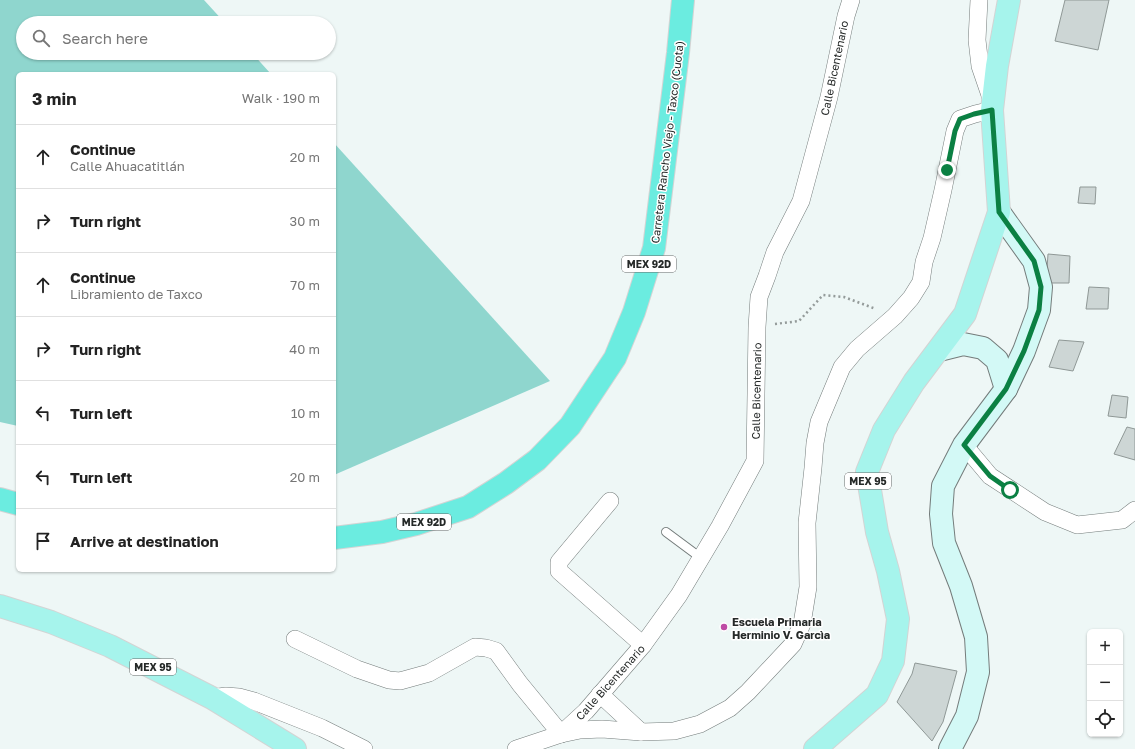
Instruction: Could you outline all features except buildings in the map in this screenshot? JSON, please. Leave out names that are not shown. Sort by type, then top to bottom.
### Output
[{"type":"highway","name":"Carretera Rancho Viejo - Taxco (Cuota)","points":[[336,538],[382,532],[416,524],[468,507],[506,483],[537,460],[570,426],[615,358],[634,312],[654,248],[683,0]]},
{"type":"highway","points":[[0,499],[16,503]]},
{"type":"highway","points":[[0,511],[16,512]]},
{"type":"main road","name":"MEX 95","points":[[815,749],[877,695],[893,662],[898,619],[888,570],[877,532],[867,472],[884,430],[914,382],[965,314],[999,212],[993,107],[997,66],[1009,0]]},
{"type":"main road","points":[[950,749],[967,716],[978,672],[976,637],[961,586],[944,543],[941,514],[944,486],[964,445],[1006,389],[1024,351],[1039,310],[1041,287],[1034,261],[999,212]]},
{"type":"main road","points":[[939,350],[963,344],[983,348],[997,360],[1006,389]]},
{"type":"main road","name":"MEX 95","points":[[0,606],[51,622],[110,646],[212,698],[295,749]]},
{"type":"street","name":"Calle Bicentenario","points":[[562,734],[586,711],[643,645],[679,595],[720,526],[755,462],[757,327],[759,298],[775,252],[801,201],[829,97],[846,16],[851,0]]},
{"type":"street","points":[[516,749],[562,734],[580,730],[602,729],[641,732],[674,731],[700,724],[730,708],[748,692],[793,644],[802,624],[808,587],[807,523],[815,443],[819,422],[842,367],[857,349],[895,316],[911,298],[921,282],[924,262],[932,238],[944,190],[955,131],[960,119],[993,107],[980,66],[977,40],[979,0]]},
{"type":"street","points":[[964,445],[990,476],[1045,512],[1077,525],[1122,520],[1135,510]]},
{"type":"street","points":[[610,501],[559,562],[558,571],[643,645]]},
{"type":"street","points":[[296,639],[357,669],[389,680],[400,681],[429,672],[475,647],[496,651],[520,684],[562,734]]},
{"type":"street","points":[[600,694],[641,732]]},
{"type":"street","points":[[212,698],[226,696],[239,697],[254,701],[322,728],[364,749]]},
{"type":"lane","points":[[666,532],[701,558]]},
{"type":"path","points":[[757,327],[799,320],[823,295],[844,297],[895,316]]},
{"type":"shaded area","points":[[0,0],[204,0],[219,16],[16,16],[16,60],[258,60],[269,72],[16,72],[16,426],[0,422]]},
{"type":"shaded area","points":[[336,145],[550,381],[336,474]]},
{"type":"place","name":"Escuela Primaria Herminio V. Garcìa","points":[[724,627]]},
{"type":"route","points":[[947,170],[955,131],[960,119],[992,110],[999,212],[1034,261],[1041,287],[1039,310],[1024,351],[1006,389],[964,445],[990,476],[1010,490]]}]
